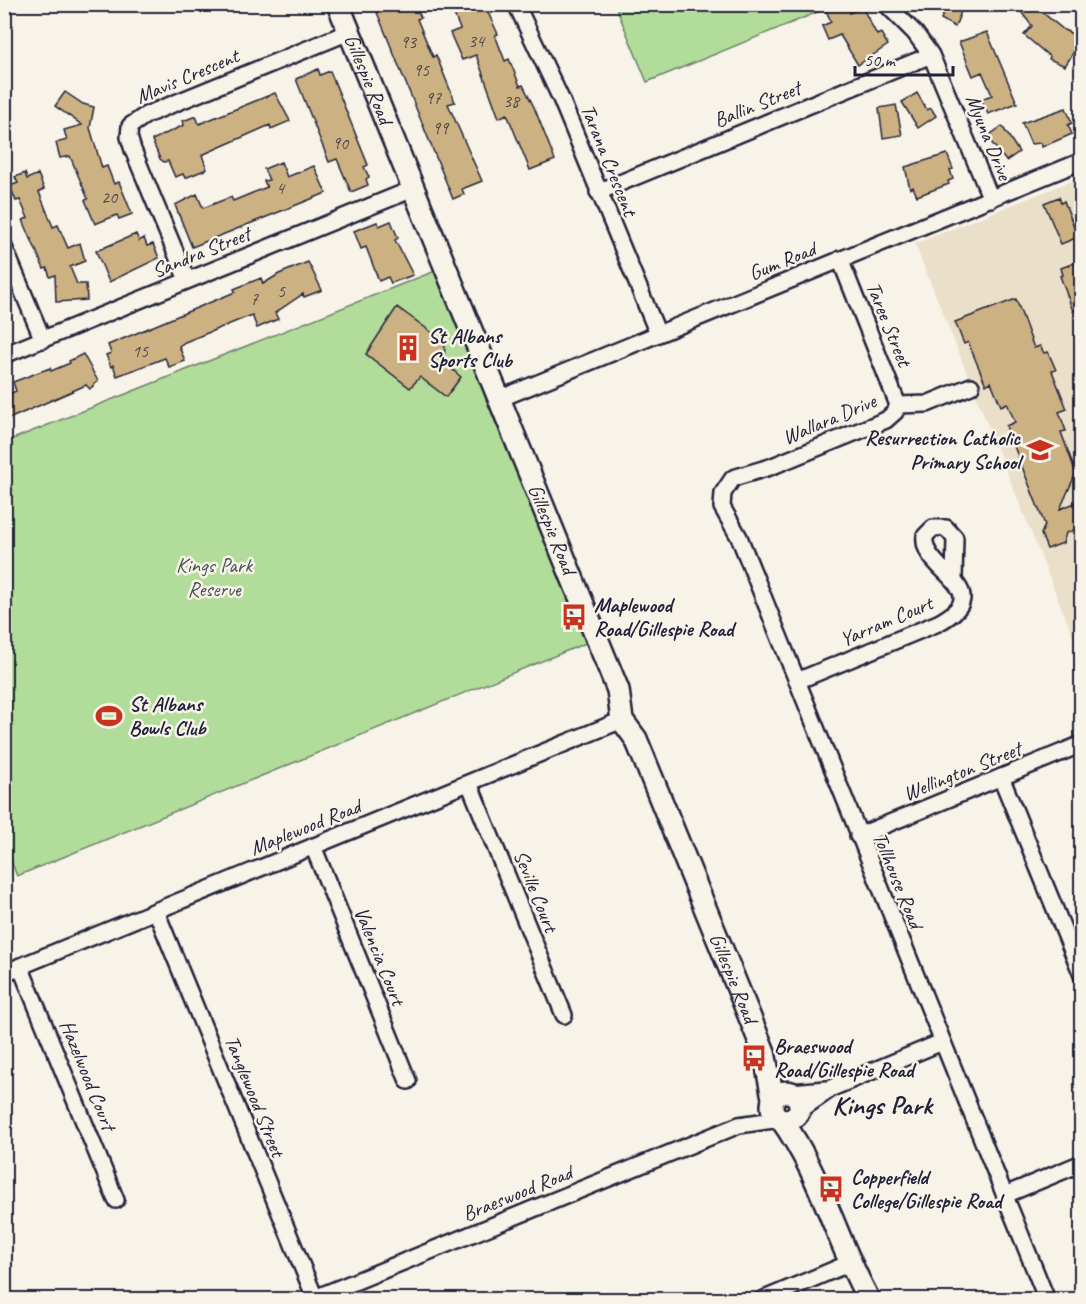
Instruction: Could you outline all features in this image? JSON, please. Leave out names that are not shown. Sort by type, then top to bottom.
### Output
[{"type":"street","name":"Gillespie Road","points":[[338,4],[618,690],[622,720],[636,740],[850,1263],[869,1299]]},
{"type":"street","name":"Tarana Crescent","points":[[516,4],[561,99],[657,334]]},
{"type":"street","name":"Myuna Drive","points":[[886,4],[915,33],[932,56],[991,199]]},
{"type":"street","points":[[1077,4],[1082,7]]},
{"type":"street","name":"Mavis Crescent","points":[[187,280],[133,150],[129,137],[129,126],[146,115],[349,32]]},
{"type":"street","name":"Ballin Street","points":[[598,192],[932,56]]},
{"type":"street","name":"Gum Road","points":[[499,399],[1082,161]]},
{"type":"street","name":"Sandra Street","points":[[4,355],[413,189]]},
{"type":"street","points":[[4,247],[43,340]]},
{"type":"street","name":"Taree Street","points":[[840,260],[897,405]]},
{"type":"street","name":"Wallara Drive","points":[[733,478],[770,467],[886,420],[895,412],[897,405],[927,404],[971,386]]},
{"type":"street","name":"Tollhouse Road","points":[[733,478],[723,493],[722,507],[739,537],[1047,1299]]},
{"type":"street","name":"Yarram Court","points":[[797,681],[952,616],[962,605],[954,578]]},
{"type":"street","name":"Maplewood Road","points":[[4,973],[622,720]]},
{"type":"street","name":"Wellington Street","points":[[858,836],[1082,744]]},
{"type":"street","points":[[1001,777],[1082,975]]},
{"type":"street","name":"Seville Court","points":[[469,783],[564,1015]]},
{"type":"street","name":"Valencia Court","points":[[313,846],[408,1081]]},
{"type":"street","name":"Tanglewood Street","points":[[156,911],[313,1299]]},
{"type":"street","name":"Hazelwood Court","points":[[20,966],[116,1200]]},
{"type":"street","points":[[785,1106],[810,1092],[832,1088],[942,1042]]},
{"type":"street","name":"Braeswood Road","points":[[313,1299],[785,1106]]},
{"type":"street","points":[[1005,1195],[1082,1163]]},
{"type":"street","points":[[762,1299],[850,1263]]},
{"type":"shaded area","name":"Resurrection Catholic Primary School","points":[[1081,177],[1081,656],[915,244]]},
{"type":"green space","points":[[615,5],[835,5],[647,82]]},
{"type":"green space","name":"Kings Park Reserve","points":[[435,271],[586,643],[17,876],[5,846],[5,442]]},
{"type":"building","points":[[390,4],[415,4],[421,18],[417,19],[433,57],[436,55],[455,102],[448,104],[482,181],[462,189],[464,194],[453,199],[376,10]]},
{"type":"building","points":[[450,4],[484,4],[498,34],[495,35],[505,61],[509,59],[520,86],[523,85],[555,160],[530,170],[507,114],[499,118],[476,55],[462,60],[450,33],[460,29]]},
{"type":"building","points":[[832,4],[847,4],[850,13],[862,7],[877,35],[881,33],[888,45],[858,65],[840,35],[828,40],[822,26],[831,22],[826,10],[833,7]]},
{"type":"building","points":[[948,4],[964,4],[955,27],[941,19]]},
{"type":"building","points":[[1015,4],[1032,4],[1064,30],[1077,36],[1073,46],[1077,47],[1065,66],[1049,59],[1050,57],[1024,35],[1032,26]]},
{"type":"building","points":[[987,32],[1017,103],[988,114],[981,99],[992,95],[982,72],[973,76],[959,42]]},
{"type":"building","points":[[318,69],[320,75],[330,71],[368,165],[364,167],[369,177],[366,179],[368,185],[351,192],[337,159],[329,162],[296,79]]},
{"type":"building","points":[[65,92],[83,104],[94,107],[90,128],[102,168],[107,166],[114,184],[119,182],[132,214],[119,219],[117,215],[95,224],[85,200],[88,199],[70,156],[60,158],[56,143],[67,140],[64,130],[82,125],[55,106]]},
{"type":"building","points":[[275,93],[290,121],[271,129],[270,125],[202,155],[207,169],[185,178],[183,174],[175,177],[168,161],[164,162],[160,159],[152,140],[184,125],[183,121],[196,116],[199,124]]},
{"type":"building","points":[[917,93],[927,110],[931,108],[936,116],[918,128],[902,102]]},
{"type":"building","points":[[896,105],[902,135],[883,138],[879,108]]},
{"type":"building","points":[[1066,108],[1072,123],[1068,125],[1072,134],[1042,147],[1041,143],[1031,144],[1022,123]]},
{"type":"building","points":[[1002,126],[1019,152],[1006,161],[987,137]]},
{"type":"building","points":[[947,154],[953,169],[950,170],[953,179],[948,181],[949,184],[917,196],[913,187],[910,189],[905,167]]},
{"type":"building","points":[[281,162],[287,177],[314,166],[326,193],[192,247],[175,205],[197,194],[203,208],[231,197],[233,201],[267,187],[264,181],[269,180],[264,169]]},
{"type":"building","points":[[25,173],[27,179],[38,174],[44,189],[39,192],[53,227],[58,225],[68,248],[80,243],[85,261],[70,267],[77,284],[86,284],[87,300],[56,302],[55,275],[50,277],[47,268],[44,269],[23,220],[28,218],[20,200],[16,201],[10,186],[18,183],[15,177]]},
{"type":"building","points":[[1059,197],[1061,203],[1064,201],[1078,237],[1061,244],[1044,203]]},
{"type":"building","points":[[391,221],[398,238],[395,240],[413,275],[391,283],[388,277],[379,281],[366,247],[361,249],[354,231],[377,222],[379,226]]},
{"type":"building","points":[[136,234],[139,241],[144,238],[147,246],[153,244],[159,258],[109,282],[96,251]]},
{"type":"building","points":[[1082,260],[1082,308],[1073,311],[1060,276],[1063,275],[1061,268]]},
{"type":"building","points":[[308,262],[322,290],[304,297],[303,294],[275,313],[278,319],[257,328],[252,315],[185,342],[179,346],[185,361],[169,367],[165,358],[117,376],[113,365],[111,367],[106,355],[111,353],[108,345],[235,292],[234,289],[261,278],[263,284],[279,274]]},
{"type":"building","points":[[1016,299],[1034,348],[1040,346],[1044,353],[1048,352],[1056,370],[1052,371],[1067,409],[1059,412],[1066,431],[1061,432],[1076,473],[1060,509],[1082,500],[1082,527],[1066,533],[1063,543],[1047,549],[1041,534],[1045,525],[1006,426],[1015,422],[1007,403],[1001,406],[991,382],[986,385],[968,342],[964,344],[955,322]]},
{"type":"building","name":"St Albans Sports Club","points":[[397,307],[445,342],[444,362],[461,377],[446,397],[420,377],[410,388],[366,354]]},
{"type":"building","points":[[83,354],[98,381],[90,389],[86,385],[4,421],[4,396],[16,391],[13,382],[50,368],[51,371],[70,363],[69,361]]},
{"type":"place","name":"St Albans Sports Club","points":[[408,348]]},
{"type":"place","name":"Resurrection Catholic Primary School","points":[[1040,450]]},
{"type":"place","name":"Maplewood Road/Gillespie Road","points":[[574,617]]},
{"type":"place","name":"St Albans Bowls Club","points":[[109,716]]},
{"type":"place","name":"Braeswood Road/Gillespie Road","points":[[754,1058]]},
{"type":"place","name":"Copperfield College/Gillespie Road","points":[[831,1189]]},
{"type":"district","name":"Kings Park","points":[[882,1105]]}]
